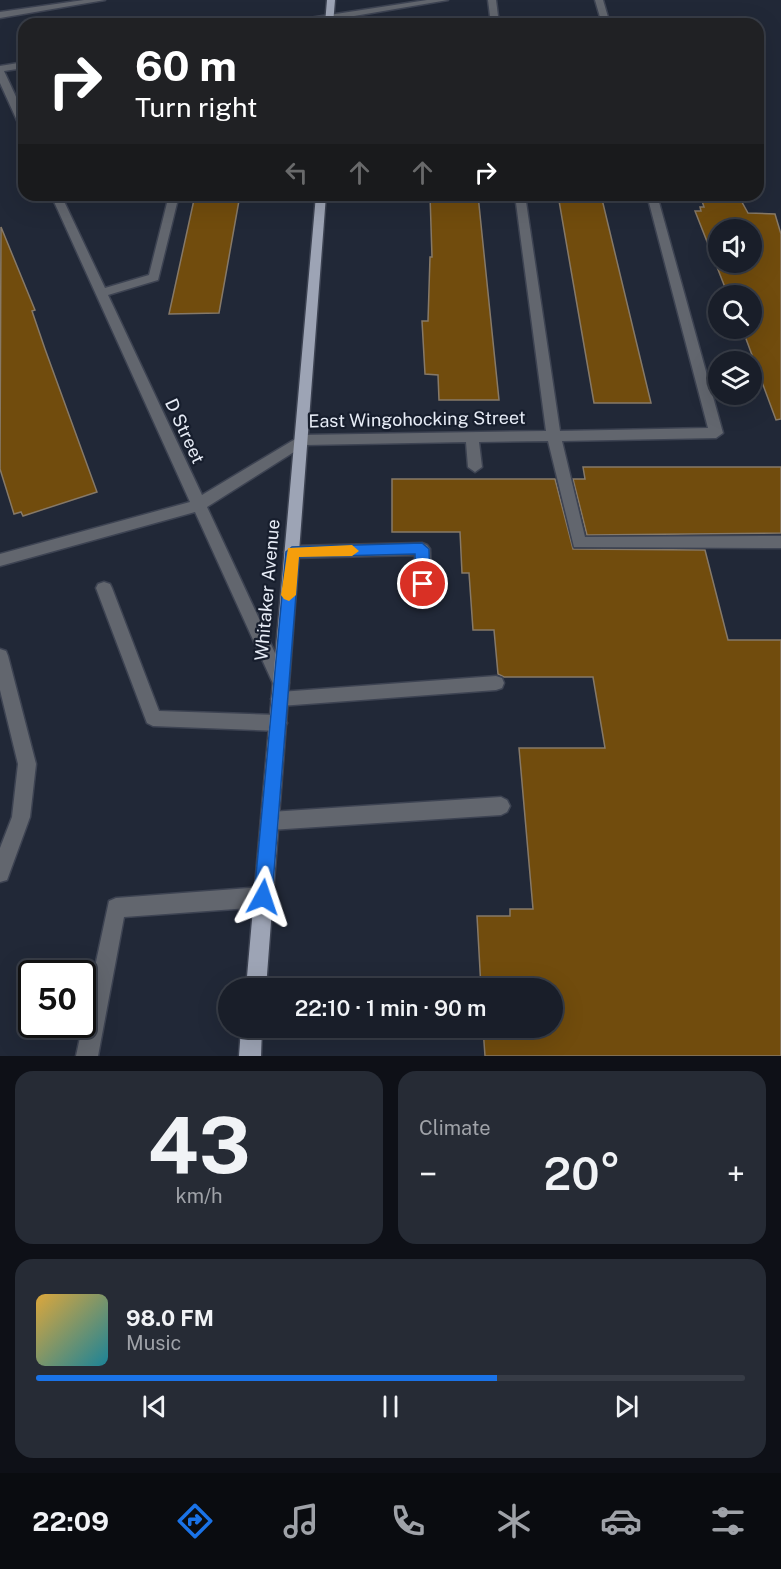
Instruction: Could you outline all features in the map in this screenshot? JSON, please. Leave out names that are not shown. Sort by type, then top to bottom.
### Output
[{"type":"main road","points":[[329,18],[331,0]]},
{"type":"main road","name":"Whitaker Avenue","points":[[257,978],[321,201]]},
{"type":"main road","points":[[250,1056],[251,1038]]},
{"type":"street","points":[[0,15],[101,0]]},
{"type":"street","points":[[345,18],[444,0]]},
{"type":"street","points":[[492,0],[494,18]]},
{"type":"street","points":[[599,0],[604,18]]},
{"type":"street","points":[[18,67],[0,71],[18,112]]},
{"type":"street","name":"D Street","points":[[59,201],[281,691]]},
{"type":"street","points":[[101,293],[154,277],[173,201]]},
{"type":"street","points":[[521,201],[554,436],[579,543],[781,542]]},
{"type":"street","name":"East Wingohocking Street","points":[[0,560],[198,505],[302,440],[716,433],[654,201]]},
{"type":"street","points":[[472,437],[475,467]]},
{"type":"street","points":[[292,552],[422,549],[424,602]]},
{"type":"street","points":[[104,588],[153,718],[278,723]]},
{"type":"street","points":[[0,656],[27,764],[21,817],[0,873]]},
{"type":"street","points":[[281,691],[496,683]]},
{"type":"street","points":[[270,822],[501,806]]},
{"type":"street","points":[[87,1056],[116,908],[263,897]]},
{"type":"building","points":[[194,201],[239,201],[219,313],[169,314]]},
{"type":"building","points":[[430,201],[479,201],[499,400],[439,400],[438,375],[425,374],[422,321],[428,321],[430,257],[432,257]]},
{"type":"building","points":[[559,201],[602,201],[651,403],[594,403]]},
{"type":"building","points":[[702,201],[741,201],[748,213],[775,214],[781,234],[781,419],[776,420],[762,382],[762,351],[750,351],[746,339],[762,339],[762,285],[724,285],[719,273],[762,273],[762,219],[708,219],[708,244],[695,211],[701,211],[700,207],[704,207]]},
{"type":"building","points":[[1,227],[35,310],[32,311],[97,492],[23,516],[21,512],[14,514],[0,469]]},
{"type":"building","points":[[583,467],[781,467],[781,533],[587,535],[573,479],[585,479]]},
{"type":"building","points":[[392,479],[555,479],[573,549],[705,550],[728,640],[781,640],[781,1056],[485,1056],[484,1038],[563,1038],[563,978],[480,978],[477,916],[510,916],[510,909],[533,909],[519,748],[605,748],[593,677],[504,677],[498,674],[494,630],[473,630],[469,573],[462,573],[460,532],[392,532]]},
{"type":"slow traffic","points":[[289,595],[292,552],[352,551]]},
{"type":"route","points":[[263,897],[292,552],[422,549],[423,584]]}]
